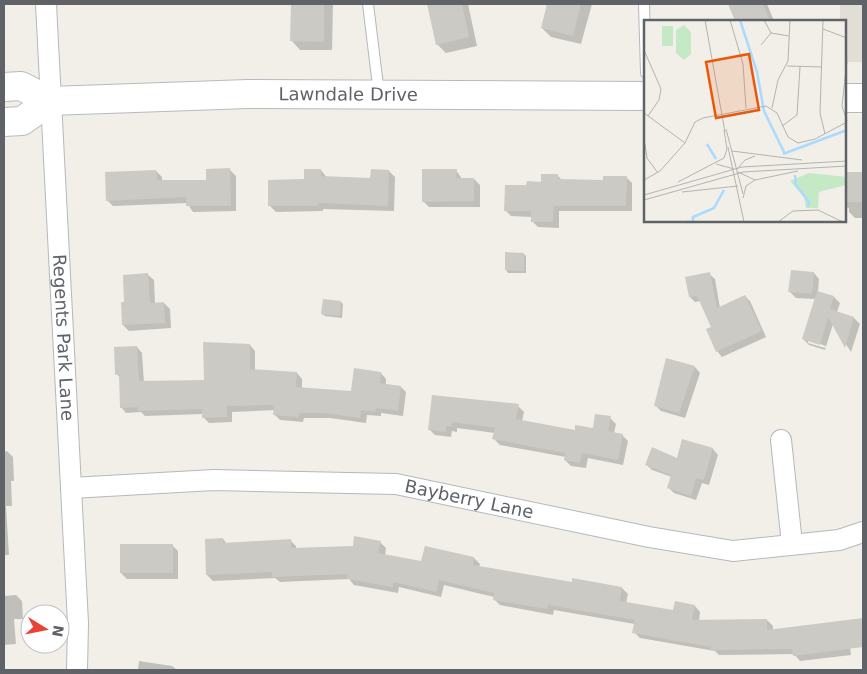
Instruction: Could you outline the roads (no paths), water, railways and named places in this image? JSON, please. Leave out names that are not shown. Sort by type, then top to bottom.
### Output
[{"type":"main road","points":[[4,87],[21,86],[50,102],[22,121],[4,122]]},
{"type":"main road","name":"Lawndale Drive","points":[[50,102],[248,94],[644,96]]},
{"type":"main road","points":[[847,98],[863,98]]},
{"type":"street","name":"Regents Park Lane","points":[[46,4],[78,623],[77,670]]},
{"type":"street","points":[[781,440],[792,544]]},
{"type":"street","name":"Bayberry Lane","points":[[71,488],[214,480],[396,484],[649,536],[733,551],[839,540],[863,532]]},
{"type":"lane","points":[[368,4],[380,94]]},
{"type":"lane","points":[[644,4],[644,20]]}]
